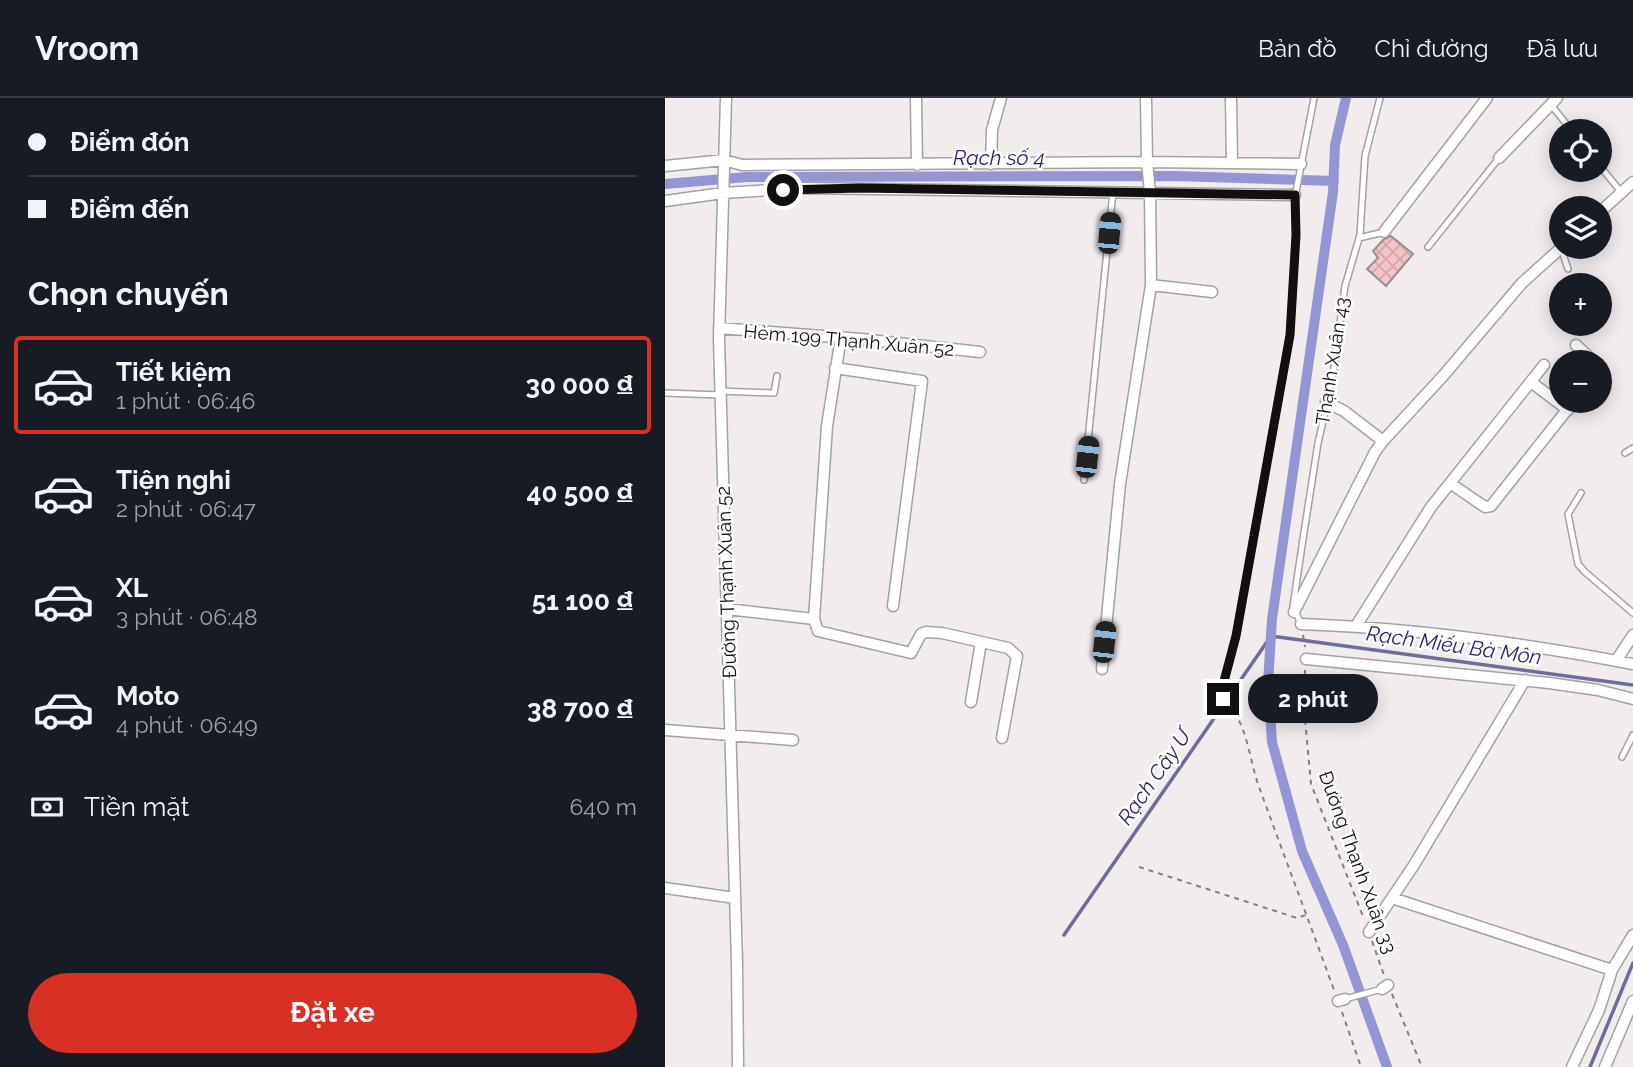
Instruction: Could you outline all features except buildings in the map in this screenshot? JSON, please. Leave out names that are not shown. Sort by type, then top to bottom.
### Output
[{"type":"street","name":"Đường Thạnh Xuân 52","points":[[726,98],[719,328],[738,1067]]},
{"type":"street","points":[[916,98],[917,165]]},
{"type":"street","points":[[991,164],[992,130],[1001,98]]},
{"type":"street","points":[[1102,669],[1120,484],[1151,285],[1146,98]]},
{"type":"street","points":[[1231,98],[1232,163]]},
{"type":"street","points":[[1384,232],[1487,98]]},
{"type":"street","points":[[1499,158],[1554,101]]},
{"type":"street","points":[[665,166],[724,160],[742,165],[1301,164]]},
{"type":"street","points":[[1612,202],[1633,182]]},
{"type":"street","points":[[665,201],[723,192],[803,188],[1295,194]]},
{"type":"street","points":[[1294,612],[1375,452],[1522,283],[1549,258]]},
{"type":"street","points":[[1151,285],[1212,292]]},
{"type":"street","name":"Hẻm 199 Thạnh Xuân 52","points":[[719,328],[841,337],[980,352]]},
{"type":"street","points":[[841,337],[827,426],[814,618],[817,631],[911,653],[921,634],[926,632],[943,633],[1008,648],[1017,656],[1002,738]]},
{"type":"street","points":[[1576,345],[1581,350]]},
{"type":"street","points":[[1356,626],[1431,507],[1544,365]]},
{"type":"street","points":[[835,368],[922,381],[894,606]]},
{"type":"street","points":[[1531,382],[1549,392]]},
{"type":"street","points":[[1326,402],[1344,411],[1383,441]]},
{"type":"street","points":[[1450,483],[1485,507],[1491,506],[1565,413]]},
{"type":"street","points":[[727,609],[814,618]]},
{"type":"street","points":[[1302,626],[1356,626],[1469,639],[1633,664]]},
{"type":"street","points":[[1616,661],[1633,635]]},
{"type":"street","points":[[971,702],[981,642]]},
{"type":"street","points":[[1306,657],[1525,680],[1598,690],[1633,699]]},
{"type":"street","points":[[1369,932],[1525,680]]},
{"type":"street","points":[[665,730],[793,740]]},
{"type":"street","points":[[665,888],[735,898]]},
{"type":"street","points":[[1392,898],[1612,970]]},
{"type":"street","points":[[1572,1067],[1599,1010],[1612,970],[1633,935]]},
{"type":"street","points":[[1605,1067],[1633,1001]]},
{"type":"lane","points":[[1223,699],[1223,685],[1236,636],[1290,335],[1296,235],[1295,194],[1314,98]]},
{"type":"lane","name":"Thạnh Xuân 43","points":[[1294,612],[1303,539],[1326,402],[1332,382],[1345,286],[1359,238],[1365,156],[1380,98]]},
{"type":"lane","points":[[1554,101],[1565,119]]},
{"type":"lane","points":[[1428,247],[1499,158]]},
{"type":"lane","points":[[1612,180],[1622,193]]},
{"type":"lane","points":[[1084,480],[1112,191]]},
{"type":"lane","points":[[1359,238],[1384,232]]},
{"type":"lane","points":[[1565,259],[1568,269]]},
{"type":"lane","points":[[665,393],[774,393],[777,376]]},
{"type":"lane","points":[[1625,453],[1633,448]]},
{"type":"lane","points":[[1581,493],[1568,514],[1578,564],[1633,612]]},
{"type":"lane","points":[[1294,612],[1302,626]]},
{"type":"lane","points":[[1622,757],[1633,735]]},
{"type":"lane","points":[[1342,1000],[1385,987]]},
{"type":"path","name":"Đường Thạnh Xuân 33","points":[[1302,626],[1306,657],[1304,708],[1311,784],[1369,932],[1385,987],[1422,1067]]},
{"type":"path","points":[[1223,699],[1236,712],[1257,781],[1342,1000],[1361,1067]]},
{"type":"path","points":[[1139,867],[1297,918],[1307,915]]},
{"type":"waterway","points":[[1346,98],[1335,145],[1333,192],[1272,619],[1268,683],[1272,742],[1302,851],[1343,945],[1387,1067]]},
{"type":"waterway","name":"Rạch số 4","points":[[665,184],[747,177],[1174,176],[1334,181]]},
{"type":"waterway","name":"Rạch Miếu Bà Môn","points":[[1064,935],[1271,636],[1633,685]]},
{"type":"waterway","points":[[1590,1067],[1633,963]]},
{"type":"route","points":[[783,190],[860,188],[1295,195],[1296,235],[1290,335],[1236,636],[1223,685],[1223,699]]},
{"type":"water label","name":"Rạch Cây Ư","points":[[1154,777]]}]
